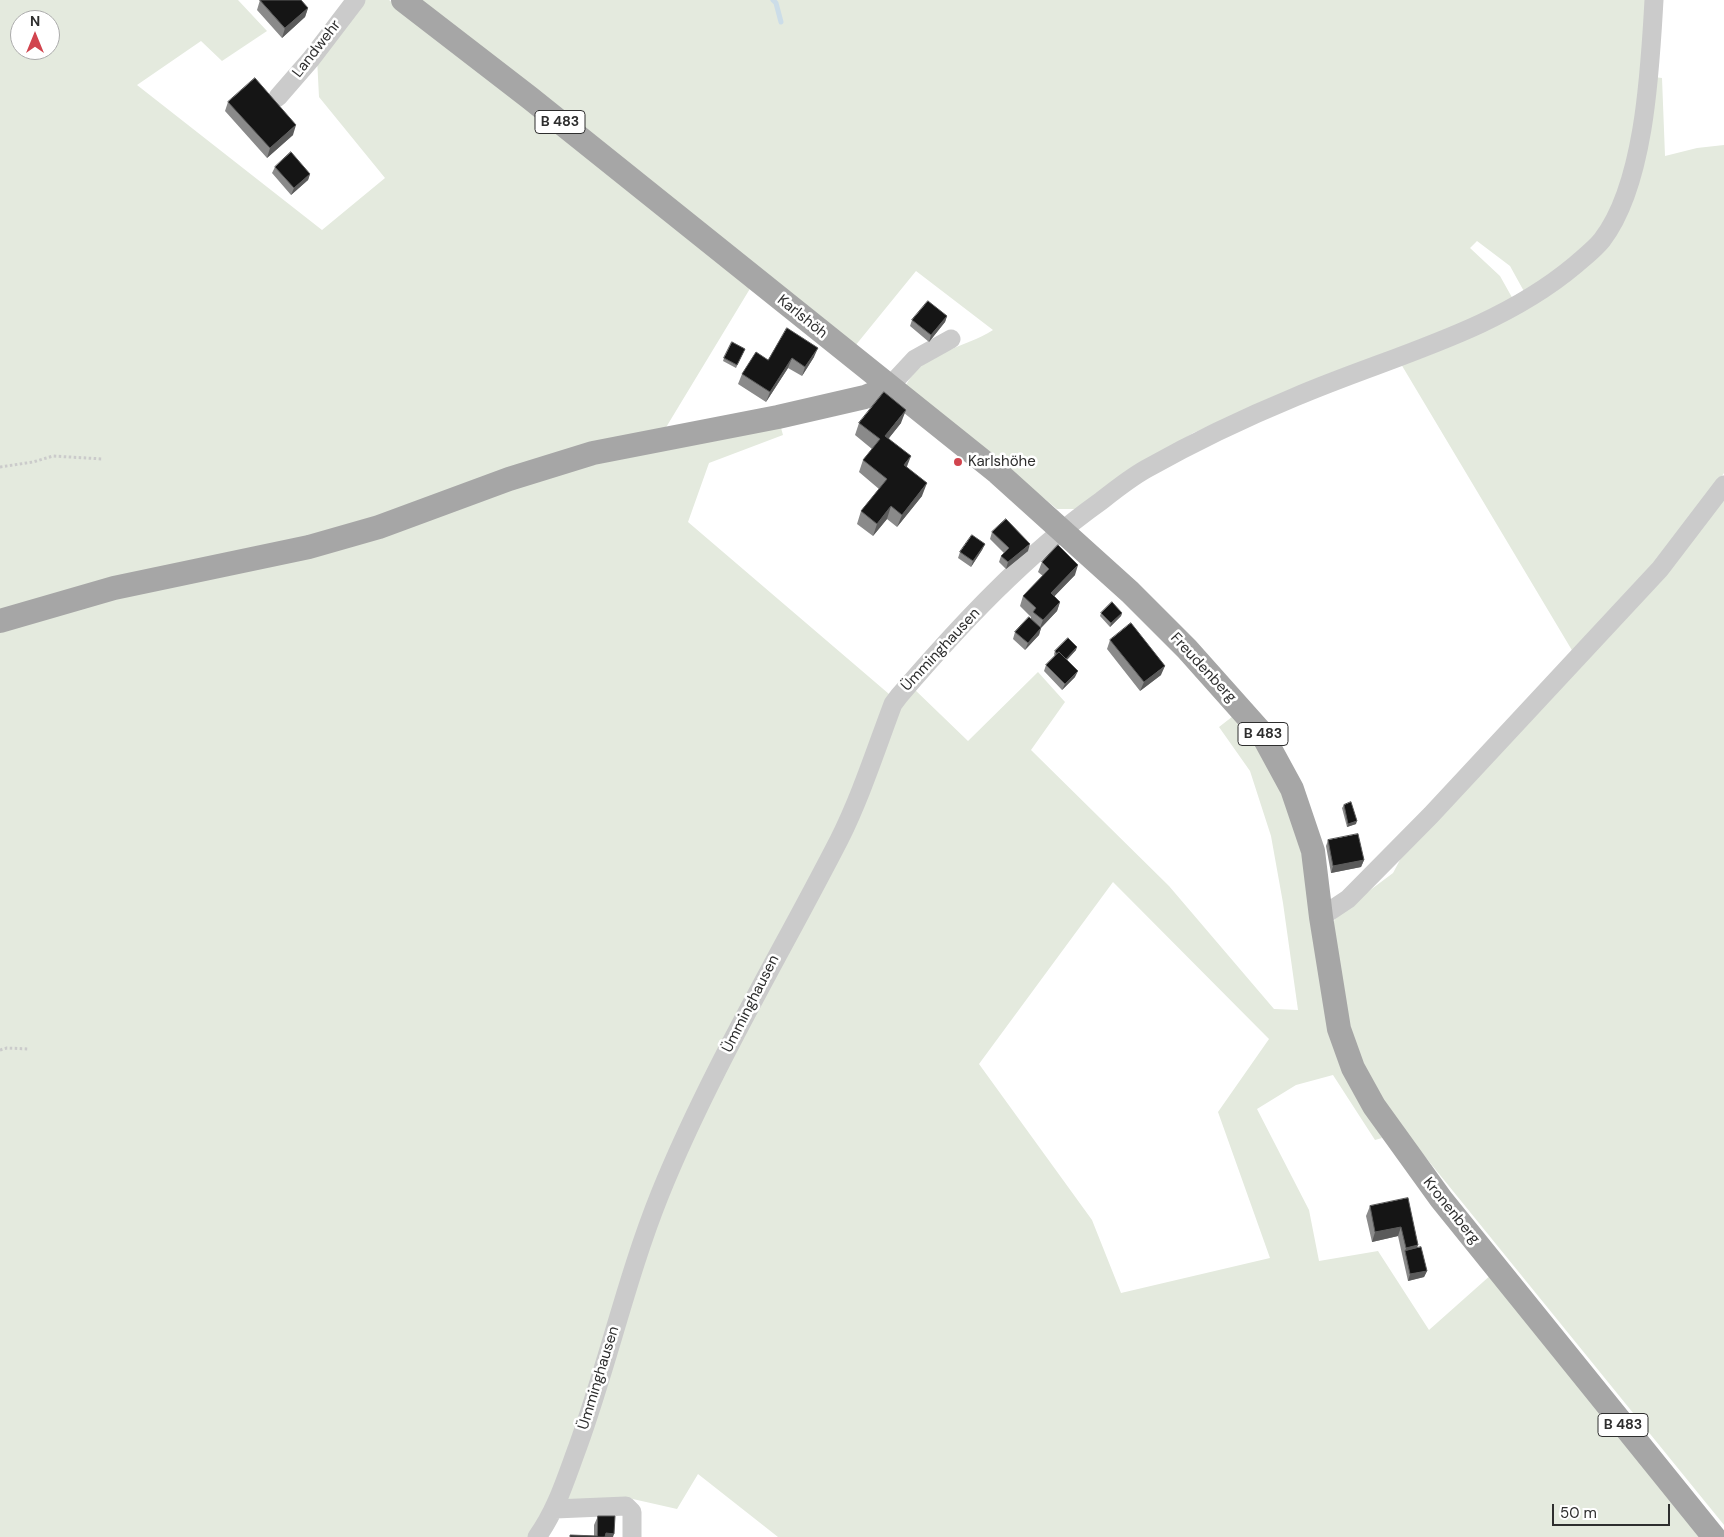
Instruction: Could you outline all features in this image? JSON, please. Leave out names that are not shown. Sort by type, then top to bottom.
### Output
[{"type":"main road","name":"Karlshöh","points":[[403,0],[530,98],[889,387]]},
{"type":"main road","name":"Freudenberg","points":[[889,387],[998,473],[1062,528],[1187,649],[1261,732],[1284,772],[1313,851],[1321,917],[1339,1029],[1353,1068],[1374,1106]]},
{"type":"main road","points":[[0,621],[114,588],[309,547],[379,527],[547,466],[593,453],[865,397],[889,387]]},
{"type":"main road","name":"Kronenberg","points":[[1374,1106],[1441,1199],[1714,1537]]},
{"type":"street","name":"Landwehr","points":[[278,98],[311,59],[356,0]]},
{"type":"street","name":"Ümminghausen","points":[[537,1537],[555,1509],[592,1406],[630,1277],[660,1193],[730,1043],[840,839],[858,798],[893,704],[955,632],[1062,528],[1143,471],[1210,436],[1295,397],[1442,339],[1525,302],[1546,289],[1582,259],[1601,240],[1611,225],[1622,203],[1630,177],[1647,100],[1654,0]]},
{"type":"street","points":[[889,387],[916,359],[951,339]]},
{"type":"street","points":[[1321,917],[1348,899],[1431,815],[1660,569],[1724,485]]},
{"type":"street","points":[[555,1509],[626,1506],[632,1512],[632,1537]]},
{"type":"path","points":[[0,467],[33,462],[53,456],[103,459]]},
{"type":"path","points":[[0,1050],[29,1049]]},
{"type":"shaded area","points":[[0,0],[238,0],[267,31],[222,61],[201,41],[137,85],[322,230],[385,178],[319,97],[317,58],[361,0],[389,0],[751,287],[662,434],[378,524],[0,613]]},
{"type":"shaded area","points":[[416,0],[1652,0],[1654,77],[1662,78],[1665,156],[1697,148],[1724,145],[1724,473],[1685,529],[1576,657],[1398,359],[1514,301],[1193,433],[1075,509],[1057,509],[906,385],[913,374],[934,358],[993,330],[916,271],[855,346]],"holes":[[[1477,241],[1510,266],[1526,295],[1514,301],[1500,276],[1470,248]]]},
{"type":"shaded area","points":[[778,417],[783,435],[709,463],[688,522],[889,694],[912,687],[968,741],[1038,672],[1065,702],[1031,750],[1169,886],[1274,1009],[1298,1010],[1283,903],[1271,836],[1250,771],[1219,727],[1237,713],[1279,774],[1299,840],[1344,1068],[1382,1138],[1375,1140],[1333,1075],[1296,1085],[1257,1109],[1309,1210],[1319,1261],[1378,1251],[1429,1330],[1492,1274],[1703,1537],[778,1537],[698,1474],[677,1509],[624,1497],[560,1504],[537,1537],[0,1537],[0,621],[455,498]],"holes":[[[1113,882],[1269,1039],[1218,1112],[1270,1258],[1121,1293],[1092,1220],[979,1064]]]},
{"type":"shaded area","points":[[1724,488],[1724,1525],[1401,1127],[1368,1075],[1350,1031],[1332,925],[1337,915],[1393,873],[1401,858]]},
{"type":"building","points":[[260,0],[301,0],[308,8],[285,28]]},
{"type":"building","points":[[255,78],[296,125],[270,148],[228,102]]},
{"type":"building","points":[[291,152],[310,174],[294,188],[275,167]]},
{"type":"building","points":[[928,301],[947,316],[931,335],[912,320]]},
{"type":"building","points":[[787,328],[818,348],[805,367],[792,358],[770,392],[742,374],[756,352],[768,360]]},
{"type":"building","points":[[732,342],[745,349],[737,365],[724,358]]},
{"type":"building","points":[[884,392],[906,410],[885,436],[911,456],[904,465],[927,483],[902,515],[891,506],[877,524],[861,511],[887,479],[863,460],[880,439],[859,423]]},
{"type":"building","points":[[1006,519],[1030,544],[1008,562],[1001,556],[1009,548],[992,532]]},
{"type":"building","points":[[972,535],[985,544],[973,561],[960,552]]},
{"type":"building","points":[[1058,545],[1078,565],[1051,593],[1060,602],[1043,620],[1033,612],[1036,608],[1023,596],[1049,569],[1042,562]]},
{"type":"building","points":[[1112,602],[1122,613],[1111,623],[1101,613]]},
{"type":"building","points":[[1029,617],[1041,628],[1028,643],[1015,632]]},
{"type":"building","points":[[1131,623],[1165,666],[1144,682],[1110,640]]},
{"type":"building","points":[[1068,638],[1077,647],[1066,659],[1059,652],[1057,654],[1055,651]]},
{"type":"building","points":[[1059,652],[1078,671],[1065,684],[1046,665]]},
{"type":"building","points":[[1351,802],[1357,821],[1348,824],[1344,805]]},
{"type":"building","points":[[1358,834],[1364,860],[1333,866],[1328,840]]},
{"type":"building","points":[[1408,1198],[1418,1245],[1406,1248],[1401,1227],[1375,1232],[1370,1206]]},
{"type":"building","points":[[1421,1247],[1427,1271],[1410,1274],[1405,1251]]},
{"type":"building","points":[[598,1516],[615,1516],[614,1534],[606,1533],[605,1537],[570,1537],[570,1535],[597,1536]]},
{"type":"waterway","points":[[773,0],[776,3],[781,22]]},
{"type":"place","name":"Karlshöhe","points":[[958,462]]}]
